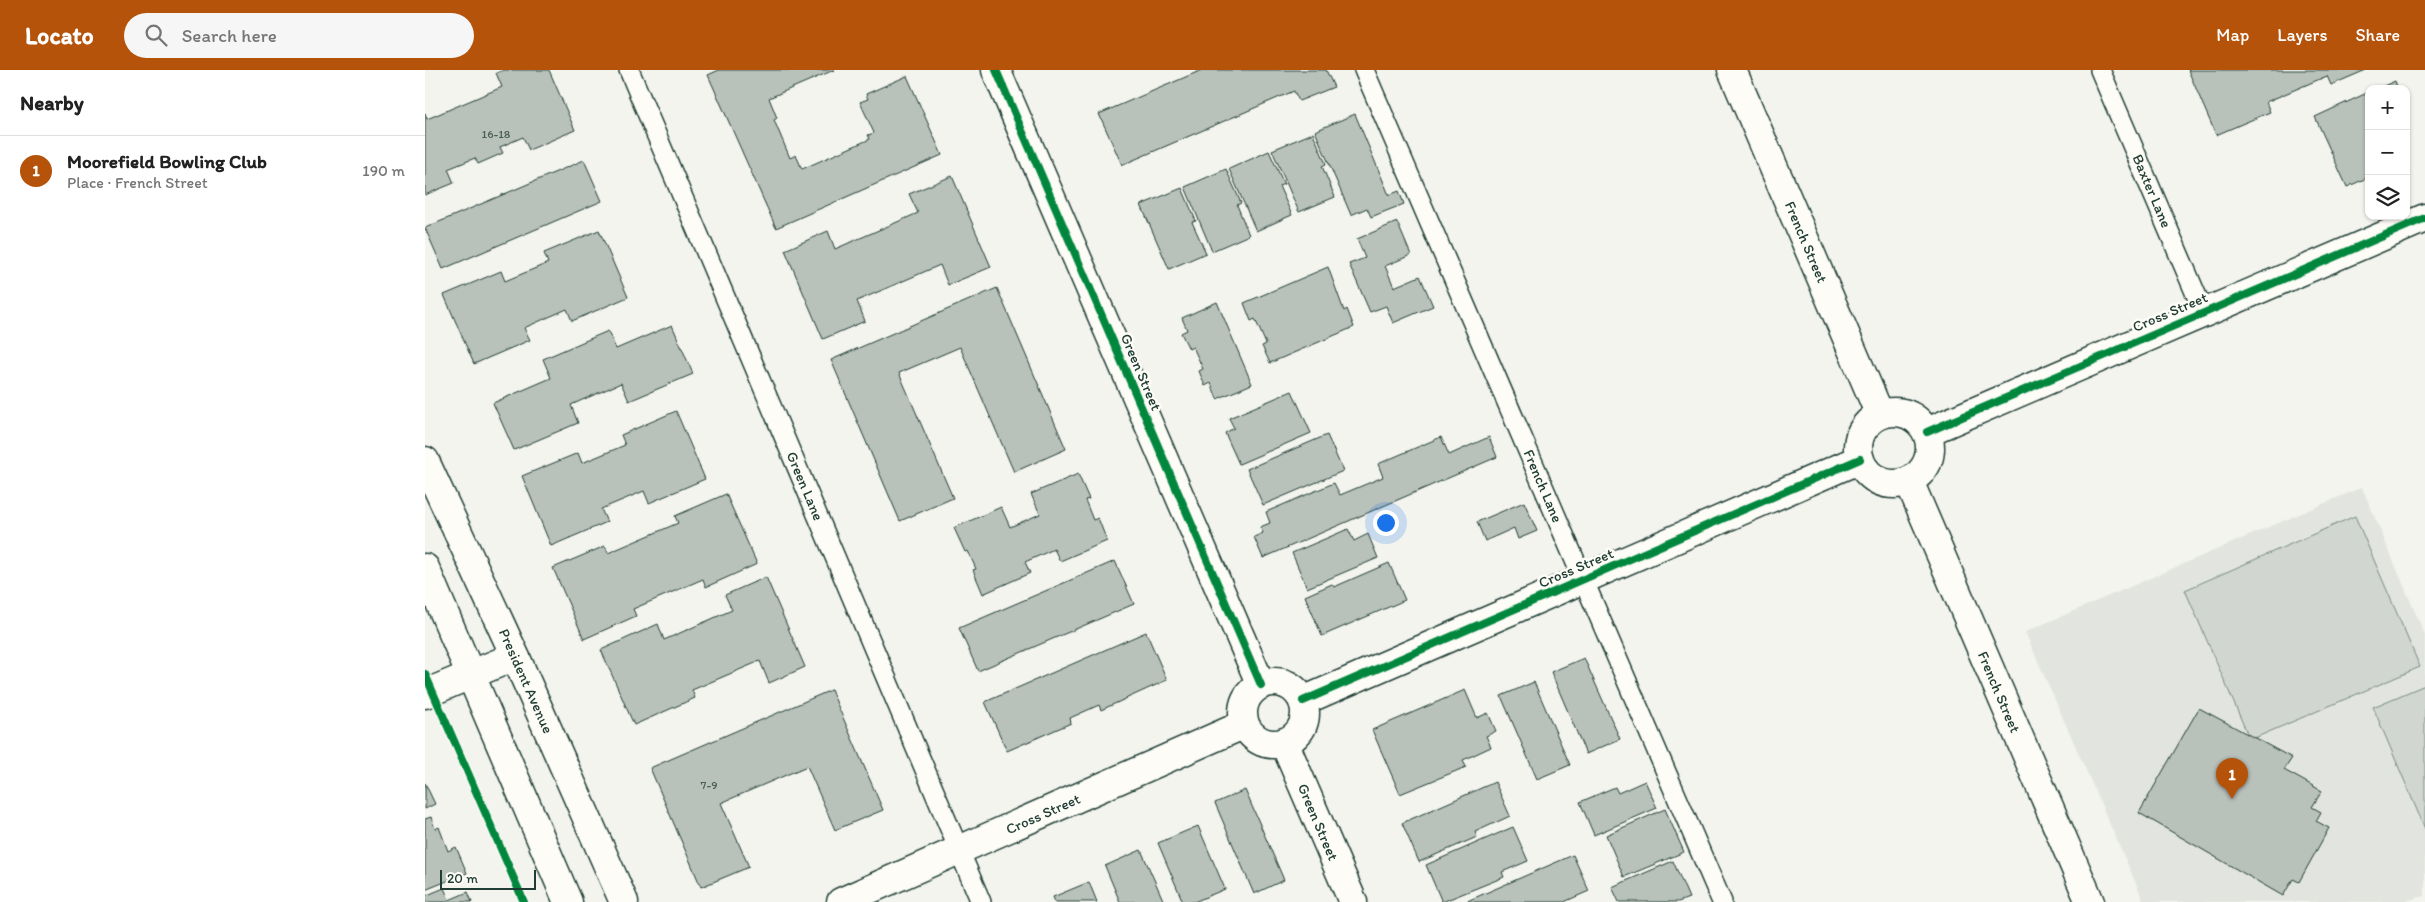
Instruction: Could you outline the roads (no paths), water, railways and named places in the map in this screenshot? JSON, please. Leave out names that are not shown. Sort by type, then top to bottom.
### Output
[{"type":"main road","name":"Green Street","points":[[996,70],[1261,685]]},
{"type":"main road","name":"French Street","points":[[1732,70],[1880,414]]},
{"type":"main road","name":"Cross Street","points":[[1927,432],[2425,218]]},
{"type":"main road","points":[[1897,412],[1908,414],[1917,420],[1927,432],[1931,449],[1928,462],[1921,472],[1909,482],[1893,485],[1882,483],[1866,471],[1860,460],[1858,442],[1861,431],[1880,414],[1897,412]]},
{"type":"main road","name":"Cross Street","points":[[1303,701],[1860,460]]},
{"type":"main road","name":"President Avenue","points":[[425,461],[517,660],[624,902]]},
{"type":"main road","name":"President Avenue","points":[[425,473],[475,607],[501,662],[471,675]]},
{"type":"main road","name":"French Street","points":[[1909,482],[2090,902]]},
{"type":"main road","points":[[425,568],[568,902]]},
{"type":"main road","points":[[425,694],[471,675]]},
{"type":"main road","points":[[1281,683],[1290,686],[1303,701],[1304,722],[1299,731],[1284,742],[1265,743],[1257,739],[1245,724],[1244,706],[1253,690],[1261,685],[1281,683]]},
{"type":"main road","name":"Cross Street","points":[[841,902],[1245,724]]},
{"type":"main road","name":"Green Street","points":[[1284,742],[1353,902]]},
{"type":"lane","name":"Green Lane","points":[[629,70],[981,902]]},
{"type":"lane","name":"French Lane","points":[[1363,70],[1722,902]]},
{"type":"lane","name":"Baxter Lane","points":[[2100,70],[2205,313]]},
{"type":"place","name":"Moorefield Bowling Club","points":[[2232,799]]}]
